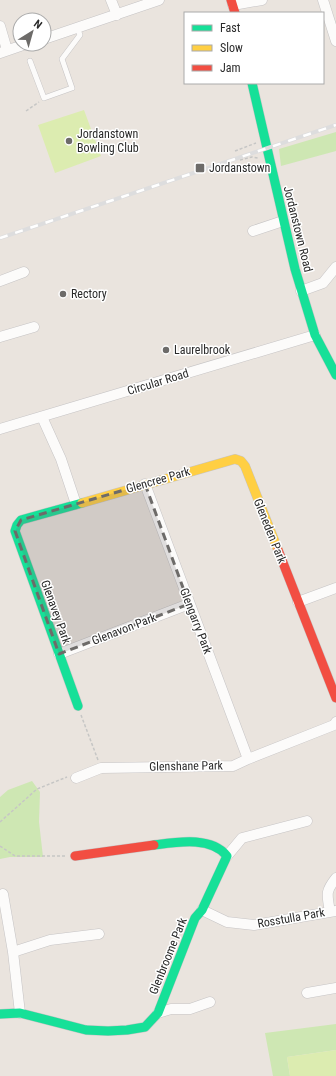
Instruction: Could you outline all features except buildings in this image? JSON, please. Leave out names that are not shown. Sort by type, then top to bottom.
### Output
[{"type":"street","points":[[111,0],[117,15]]},
{"type":"street","points":[[52,36],[160,0]]},
{"type":"street","points":[[233,6],[262,0]]},
{"type":"street","points":[[323,0],[336,41]]},
{"type":"street","points":[[0,26],[3,51]]},
{"type":"street","name":"Jordanstown Road","points":[[252,84],[283,220],[301,291],[315,335],[336,375]]},
{"type":"street","points":[[253,231],[283,220]]},
{"type":"street","points":[[301,291],[323,283],[336,267]]},
{"type":"street","points":[[0,281],[24,272]]},
{"type":"street","points":[[0,337],[34,327]]},
{"type":"street","name":"Circular Road","points":[[0,429],[315,335]]},
{"type":"street","points":[[42,417],[61,459],[76,504]]},
{"type":"street","name":"Glencree Park","points":[[17,525],[21,520],[145,484],[235,459],[241,461]]},
{"type":"street","name":"Gleneden Park","points":[[241,461],[336,698]]},
{"type":"street","name":"Glengarry Park","points":[[145,484],[248,758]]},
{"type":"street","name":"Glenavey Park","points":[[17,525],[15,531],[78,706]]},
{"type":"street","points":[[298,602],[336,588]]},
{"type":"street","name":"Glenavon Park","points":[[59,654],[189,604]]},
{"type":"street","name":"Glenshane Park","points":[[76,778],[101,768],[233,766],[248,758],[334,725],[336,722]]},
{"type":"street","points":[[75,856],[190,842],[210,845],[222,850],[227,856],[242,838],[307,821]]},
{"type":"street","name":"Glenbroome Park","points":[[0,1014],[20,1013],[86,1030],[128,1030],[145,1027],[158,1013],[195,918],[202,910],[227,856]]},
{"type":"street","points":[[333,911],[328,898],[328,888],[336,878]]},
{"type":"street","points":[[3,894],[13,952],[20,1013]]},
{"type":"street","name":"Rosstulla Park","points":[[202,910],[226,922],[254,925],[333,911]]},
{"type":"street","points":[[13,952],[50,940],[99,934]]},
{"type":"street","points":[[307,993],[336,988]]},
{"type":"street","points":[[158,1013],[171,1009],[190,1009],[210,1002]]},
{"type":"lane","points":[[30,61],[44,98],[72,88],[62,59],[80,35],[77,27]]},
{"type":"path","points":[[26,111],[44,98]]},
{"type":"path","points":[[235,151],[260,141]]},
{"type":"path","points":[[240,160],[252,157],[269,157]]},
{"type":"path","points":[[78,706],[101,768]]},
{"type":"path","points":[[0,822],[37,789],[72,775],[76,778]]},
{"type":"path","points":[[0,846],[15,856],[75,856]]},
{"type":"highlighted area","points":[[145,484],[189,604],[59,654],[15,531],[21,520]]},
{"type":"green space","name":"Jordanstown Bowling Club","points":[[84,110],[101,156],[55,173],[38,125]]},
{"type":"green space","points":[[336,132],[336,151],[281,166],[279,149]]},
{"type":"green space","points":[[32,781],[40,792],[39,822],[43,857],[10,857],[0,859],[0,797],[8,790]]},
{"type":"green space","points":[[336,1024],[336,1050],[287,1057],[290,1076],[273,1076],[265,1033]]},
{"type":"green space","points":[[336,1050],[336,1076],[290,1076],[287,1057]]},
{"type":"railway","points":[[0,238],[336,125]]},
{"type":"traffic: fast","points":[[252,84],[295,269],[315,335],[336,375]]},
{"type":"traffic: fast","points":[[78,706],[15,531],[21,520],[82,503]]},
{"type":"traffic: fast","points":[[0,1014],[20,1013],[86,1030],[108,1031],[145,1027],[158,1013],[195,918],[202,910],[227,856],[212,845],[203,843],[183,842],[154,845]]},
{"type":"traffic: slow","points":[[82,503],[235,459],[241,461],[245,466],[278,550]]},
{"type":"traffic: jam","points":[[231,0],[235,12]]},
{"type":"traffic: jam","points":[[278,550],[336,698]]},
{"type":"traffic: jam","points":[[75,856],[154,845]]},
{"type":"place","name":"Jordanstown Bowling Club","points":[[69,141]]},
{"type":"place","name":"Jordanstown","points":[[200,168]]},
{"type":"place","name":"Rectory","points":[[63,294]]},
{"type":"place","name":"Laurelbrook","points":[[166,350]]}]
